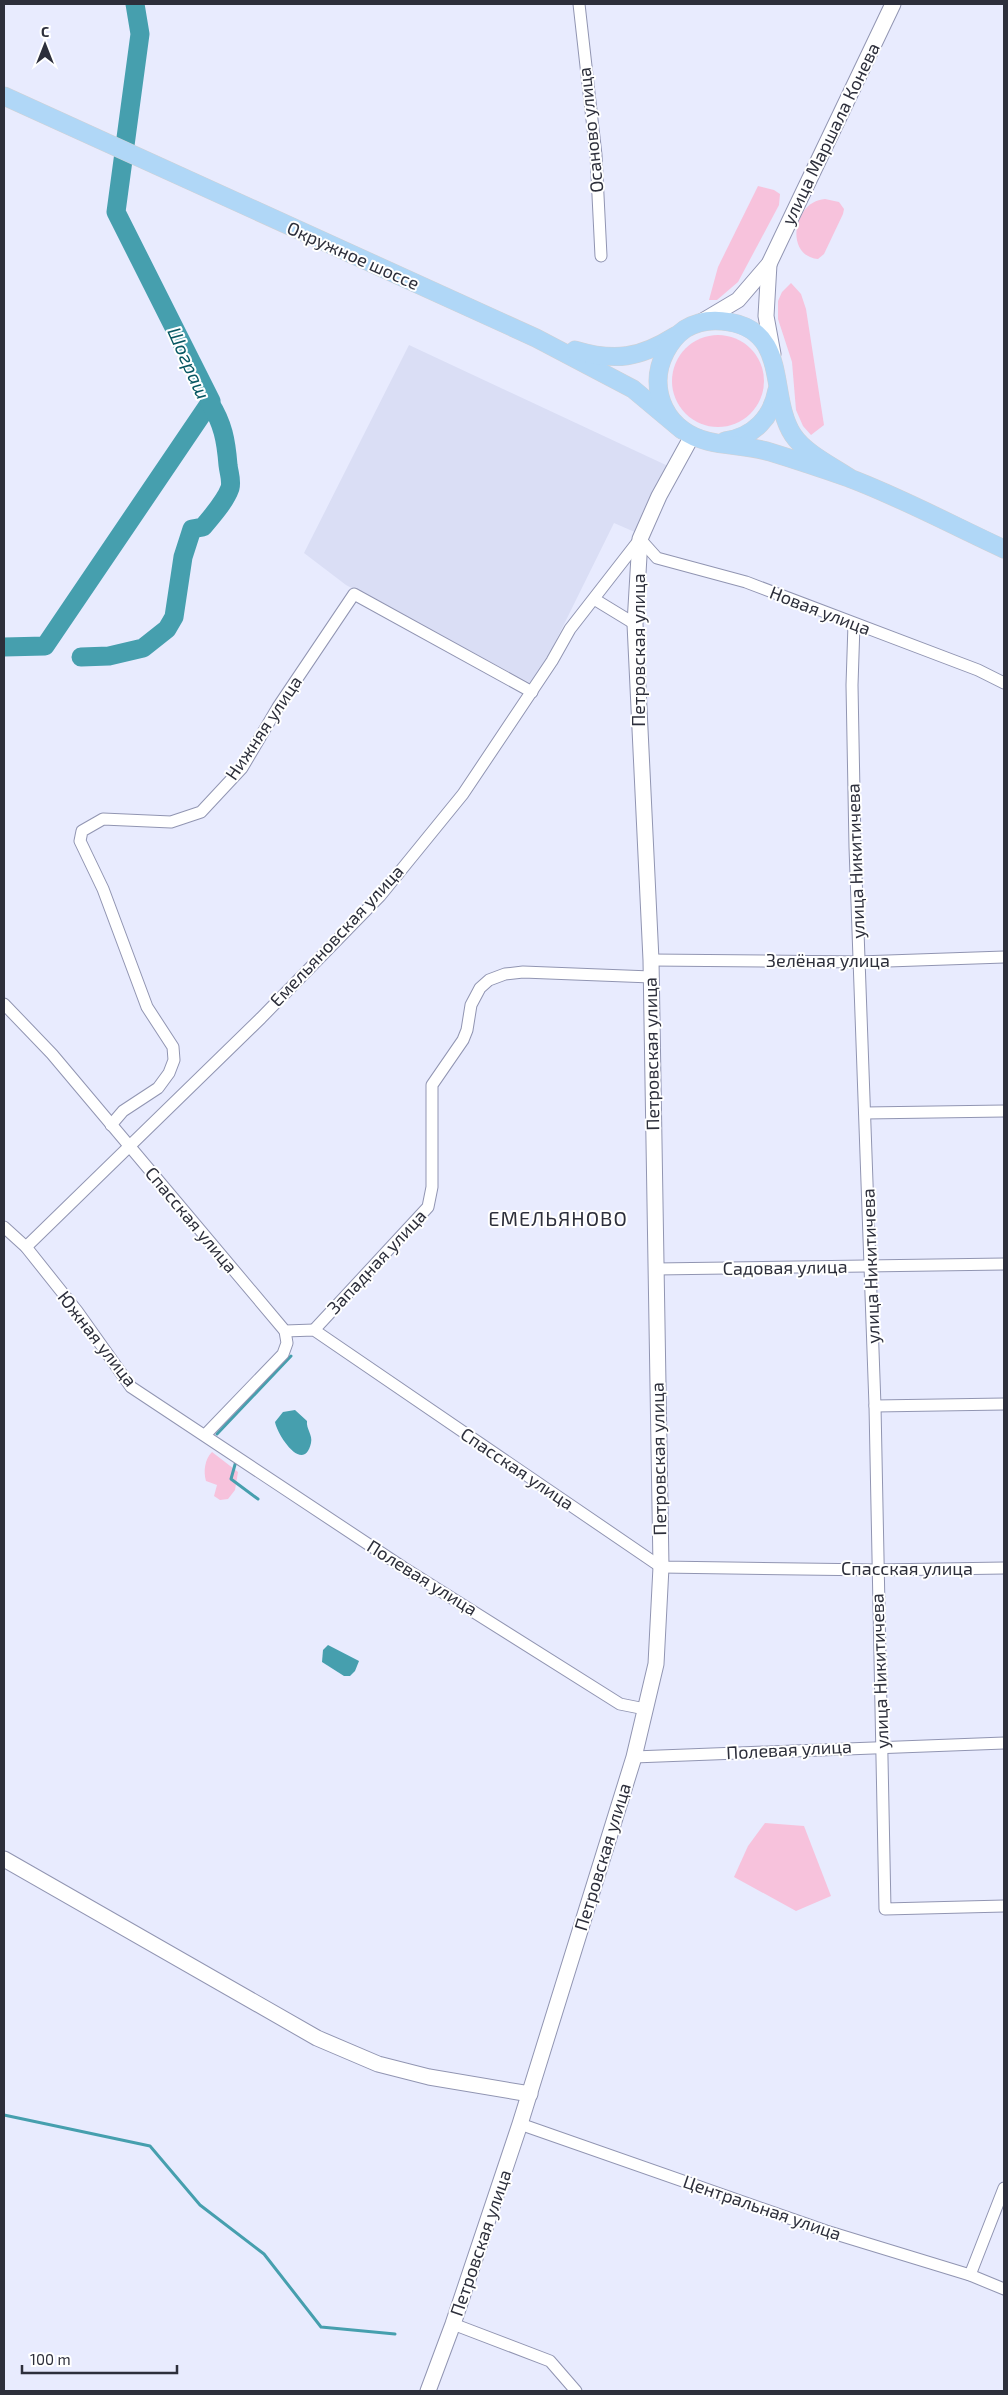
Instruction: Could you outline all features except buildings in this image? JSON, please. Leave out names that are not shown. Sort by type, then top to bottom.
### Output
[{"type":"main road","name":"Окружное шоссе","points":[[4,96],[536,338],[633,389],[693,435]]},
{"type":"main road","points":[[850,478],[804,446],[794,436],[785,418],[776,365],[766,345],[744,326],[727,321],[701,322],[680,333],[663,357],[658,380],[660,397],[666,412],[693,435],[760,449],[850,478],[1004,549]]},
{"type":"main road","name":"Окружное шоссе","points":[[536,338],[592,355],[620,357],[640,354],[680,333]]},
{"type":"main road","points":[[693,435],[738,438],[758,427],[771,410],[778,384]]},
{"type":"street","name":"Осаново улица","points":[[579,4],[596,155],[601,256]]},
{"type":"street","name":"улица Маршала Конева","points":[[769,264],[893,4]]},
{"type":"street","points":[[701,322],[738,300],[769,264]]},
{"type":"street","points":[[769,264],[766,316],[776,365]]},
{"type":"street","name":"Петровская улица","points":[[428,2391],[454,2324],[530,2094],[634,1757],[656,1664],[661,1567],[651,960],[635,624],[640,539],[659,496],[693,435]]},
{"type":"street","name":"Емельяновская улица","points":[[26,1247],[261,1018],[380,896],[463,794],[532,692],[570,628],[640,539]]},
{"type":"street","name":"Новая улица","points":[[640,539],[657,558],[746,582],[978,670],[1004,683]]},
{"type":"street","name":"Нижняя улица","points":[[111,1125],[123,1111],[158,1088],[169,1074],[174,1060],[173,1048],[147,1007],[102,888],[80,841],[82,831],[103,819],[171,822],[201,812],[242,768],[278,707],[354,594],[532,692]]},
{"type":"street","points":[[594,599],[635,624]]},
{"type":"street","name":"улица Никитичева","points":[[854,624],[852,685],[859,962],[875,1406],[885,1909],[1004,1906]]},
{"type":"street","name":"Зелёная улица","points":[[651,960],[859,962],[1004,957]]},
{"type":"street","name":"Западная улица","points":[[314,1330],[428,1207],[432,1187],[432,1085],[463,1040],[467,1030],[471,1006],[480,988],[489,980],[505,974],[523,972],[651,976]]},
{"type":"street","name":"Спасская улица","points":[[4,1004],[52,1054],[285,1331]]},
{"type":"street","points":[[865,1113],[1004,1111]]},
{"type":"street","name":"Южная улица","points":[[4,1227],[26,1247],[77,1311],[130,1386],[205,1434]]},
{"type":"street","name":"Садовая улица","points":[[656,1269],[1004,1264]]},
{"type":"street","points":[[205,1434],[283,1354],[287,1344],[285,1331],[314,1330]]},
{"type":"street","name":"Спасская улица","points":[[314,1330],[661,1567],[877,1570],[1004,1568]]},
{"type":"street","points":[[875,1406],[1004,1404]]},
{"type":"street","name":"Полевая улица","points":[[205,1434],[404,1568],[508,1631],[620,1704],[645,1709]]},
{"type":"street","name":"Полевая улица","points":[[634,1757],[883,1746],[1004,1743]]},
{"type":"street","points":[[4,1859],[317,2038],[378,2064],[429,2077],[530,2094]]},
{"type":"street","name":"Центральная улица","points":[[520,2124],[826,2231],[970,2275],[1004,2289]]},
{"type":"street","points":[[970,2275],[1004,2188]]},
{"type":"street","points":[[454,2324],[550,2360],[576,2391]]},
{"type":"shaded area","points":[[758,186],[774,190],[780,194],[779,205],[738,282],[717,300],[709,300],[718,267]]},
{"type":"shaded area","points":[[825,199],[839,202],[844,209],[824,254],[818,259],[807,256],[800,249],[797,229],[800,218],[806,209],[814,202]]},
{"type":"shaded area","points":[[791,283],[801,294],[806,309],[824,425],[811,435],[803,426],[796,410],[792,362],[778,319],[778,301],[782,292]]},
{"type":"shaded area","points":[[718,335],[736,338],[751,348],[761,363],[764,381],[761,399],[751,414],[736,424],[718,427],[700,424],[685,414],[675,399],[672,381],[675,363],[685,348],[700,338]]},
{"type":"shaded area","points":[[409,345],[668,466],[637,533],[614,523],[534,685],[346,585],[304,553]]},
{"type":"shaded area","points":[[212,1452],[238,1472],[235,1490],[228,1499],[220,1500],[214,1496],[217,1485],[206,1481],[205,1465]]},
{"type":"shaded area","points":[[765,1823],[804,1826],[831,1896],[796,1911],[734,1877],[748,1846]]},
{"type":"water","points":[[295,1410],[307,1421],[311,1437],[308,1452],[303,1455],[297,1454],[286,1443],[275,1422],[283,1412]]},
{"type":"water","points":[[328,1645],[359,1661],[355,1671],[350,1676],[344,1676],[322,1662],[323,1650]]},
{"type":"waterway","name":"Шограш","points":[[4,647],[45,646],[211,401],[116,212],[140,34],[135,4]]},
{"type":"waterway","points":[[81,657],[109,656],[143,648],[167,629],[174,617],[183,557],[192,529],[203,527],[222,504],[231,485],[223,432],[210,403]]},
{"type":"waterway","points":[[217,1434],[291,1356]]},
{"type":"waterway","points":[[236,1461],[231,1479],[258,1499]]},
{"type":"waterway","points":[[4,2115],[150,2146],[200,2205],[264,2254],[321,2327],[395,2334]]},
{"type":"district","name":"ЕМЕЛЬЯНОВО","points":[[558,1219]]}]
